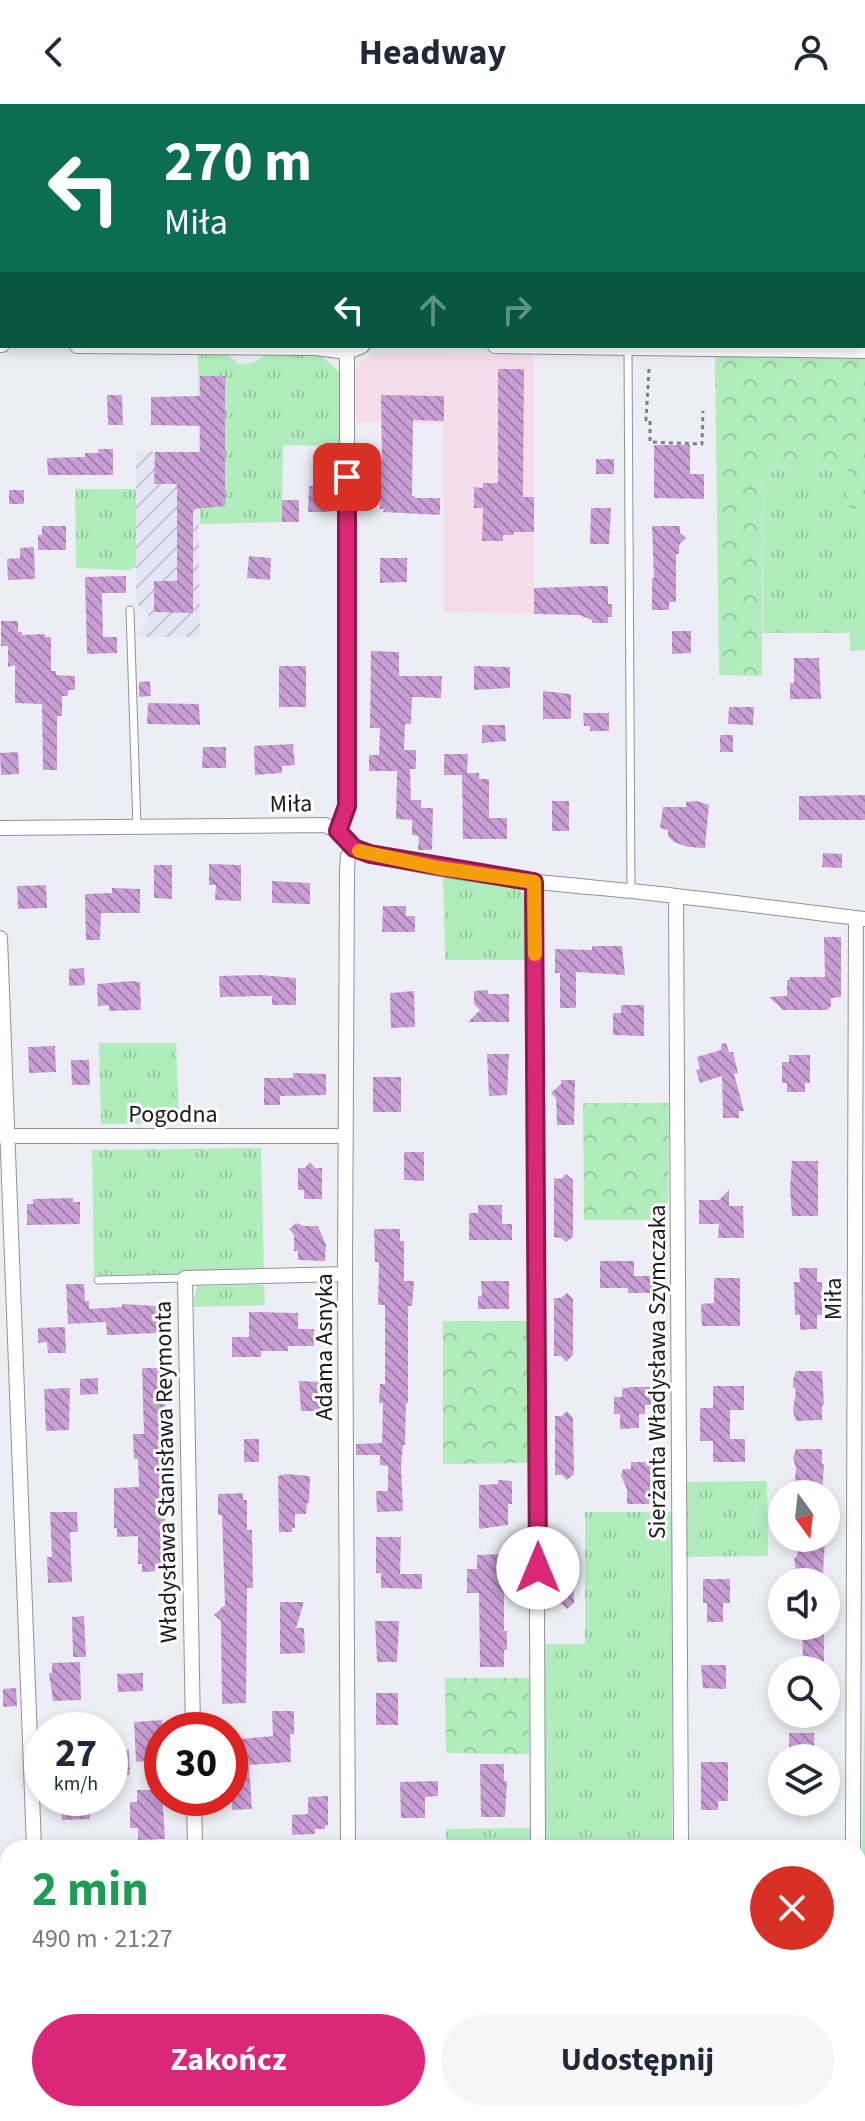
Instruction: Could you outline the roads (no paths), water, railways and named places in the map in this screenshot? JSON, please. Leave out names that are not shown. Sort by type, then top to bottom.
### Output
[{"type":"street","points":[[316,348],[347,352],[357,348]]},
{"type":"street","points":[[584,348],[865,351]]},
{"type":"street","points":[[338,831],[347,806],[347,352]]},
{"type":"street","name":"Miła","points":[[0,828],[325,825],[338,831],[354,848],[439,868],[534,882],[861,918],[853,1840]]},
{"type":"street","name":"Adama Asnyka","points":[[348,1840],[347,871],[348,856],[354,848]]},
{"type":"street","points":[[534,882],[538,1840]]},
{"type":"street","name":"Sierżanta Władysława Szymczaka","points":[[676,896],[681,1840]]},
{"type":"street","points":[[0,938],[4,1136],[34,1840]]},
{"type":"street","name":"Pogodna","points":[[4,1136],[346,1136]]},
{"type":"street","name":"Władysława Stanisława Reymonta","points":[[193,1712],[185,1278],[345,1274]]},
{"type":"street","points":[[194,1816],[195,1840]]},
{"type":"lane","points":[[628,349],[631,891]]},
{"type":"lane","points":[[130,610],[137,828]]},
{"type":"lane","points":[[98,1280],[185,1278]]}]
